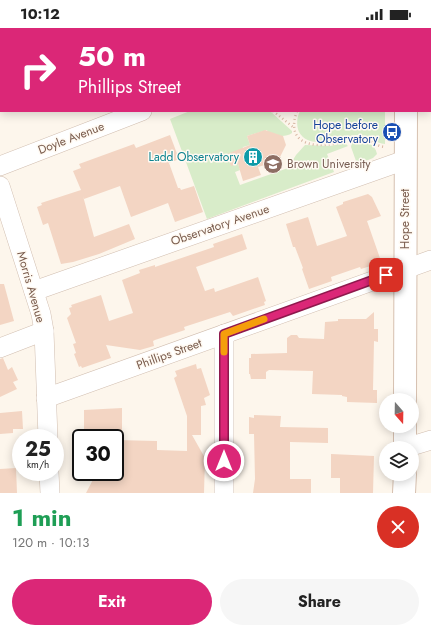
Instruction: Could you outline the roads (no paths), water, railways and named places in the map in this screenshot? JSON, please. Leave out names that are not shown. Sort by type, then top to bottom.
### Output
[{"type":"main road","name":"Hope Street","points":[[405,393],[406,112]]},
{"type":"main road","points":[[404,481],[404,493]]},
{"type":"street","name":"Doyle Avenue","points":[[0,166],[139,112]]},
{"type":"street","name":"Observatory Avenue","points":[[34,291],[406,160]]},
{"type":"street","name":"Morris Avenue","points":[[0,186],[34,291],[44,331],[48,429]]},
{"type":"street","name":"Phillips Street","points":[[46,398],[405,268],[431,260]]},
{"type":"street","points":[[0,348],[44,331]]},
{"type":"street","points":[[224,334],[224,493]]},
{"type":"street","points":[[419,444],[431,440]]},
{"type":"street","points":[[49,481],[50,493]]},
{"type":"place","name":"Hope before Observatory","points":[[392,132]]},
{"type":"place","name":"Ladd Observatory","points":[[253,157]]},
{"type":"place","name":"Brown University","points":[[273,164]]}]
